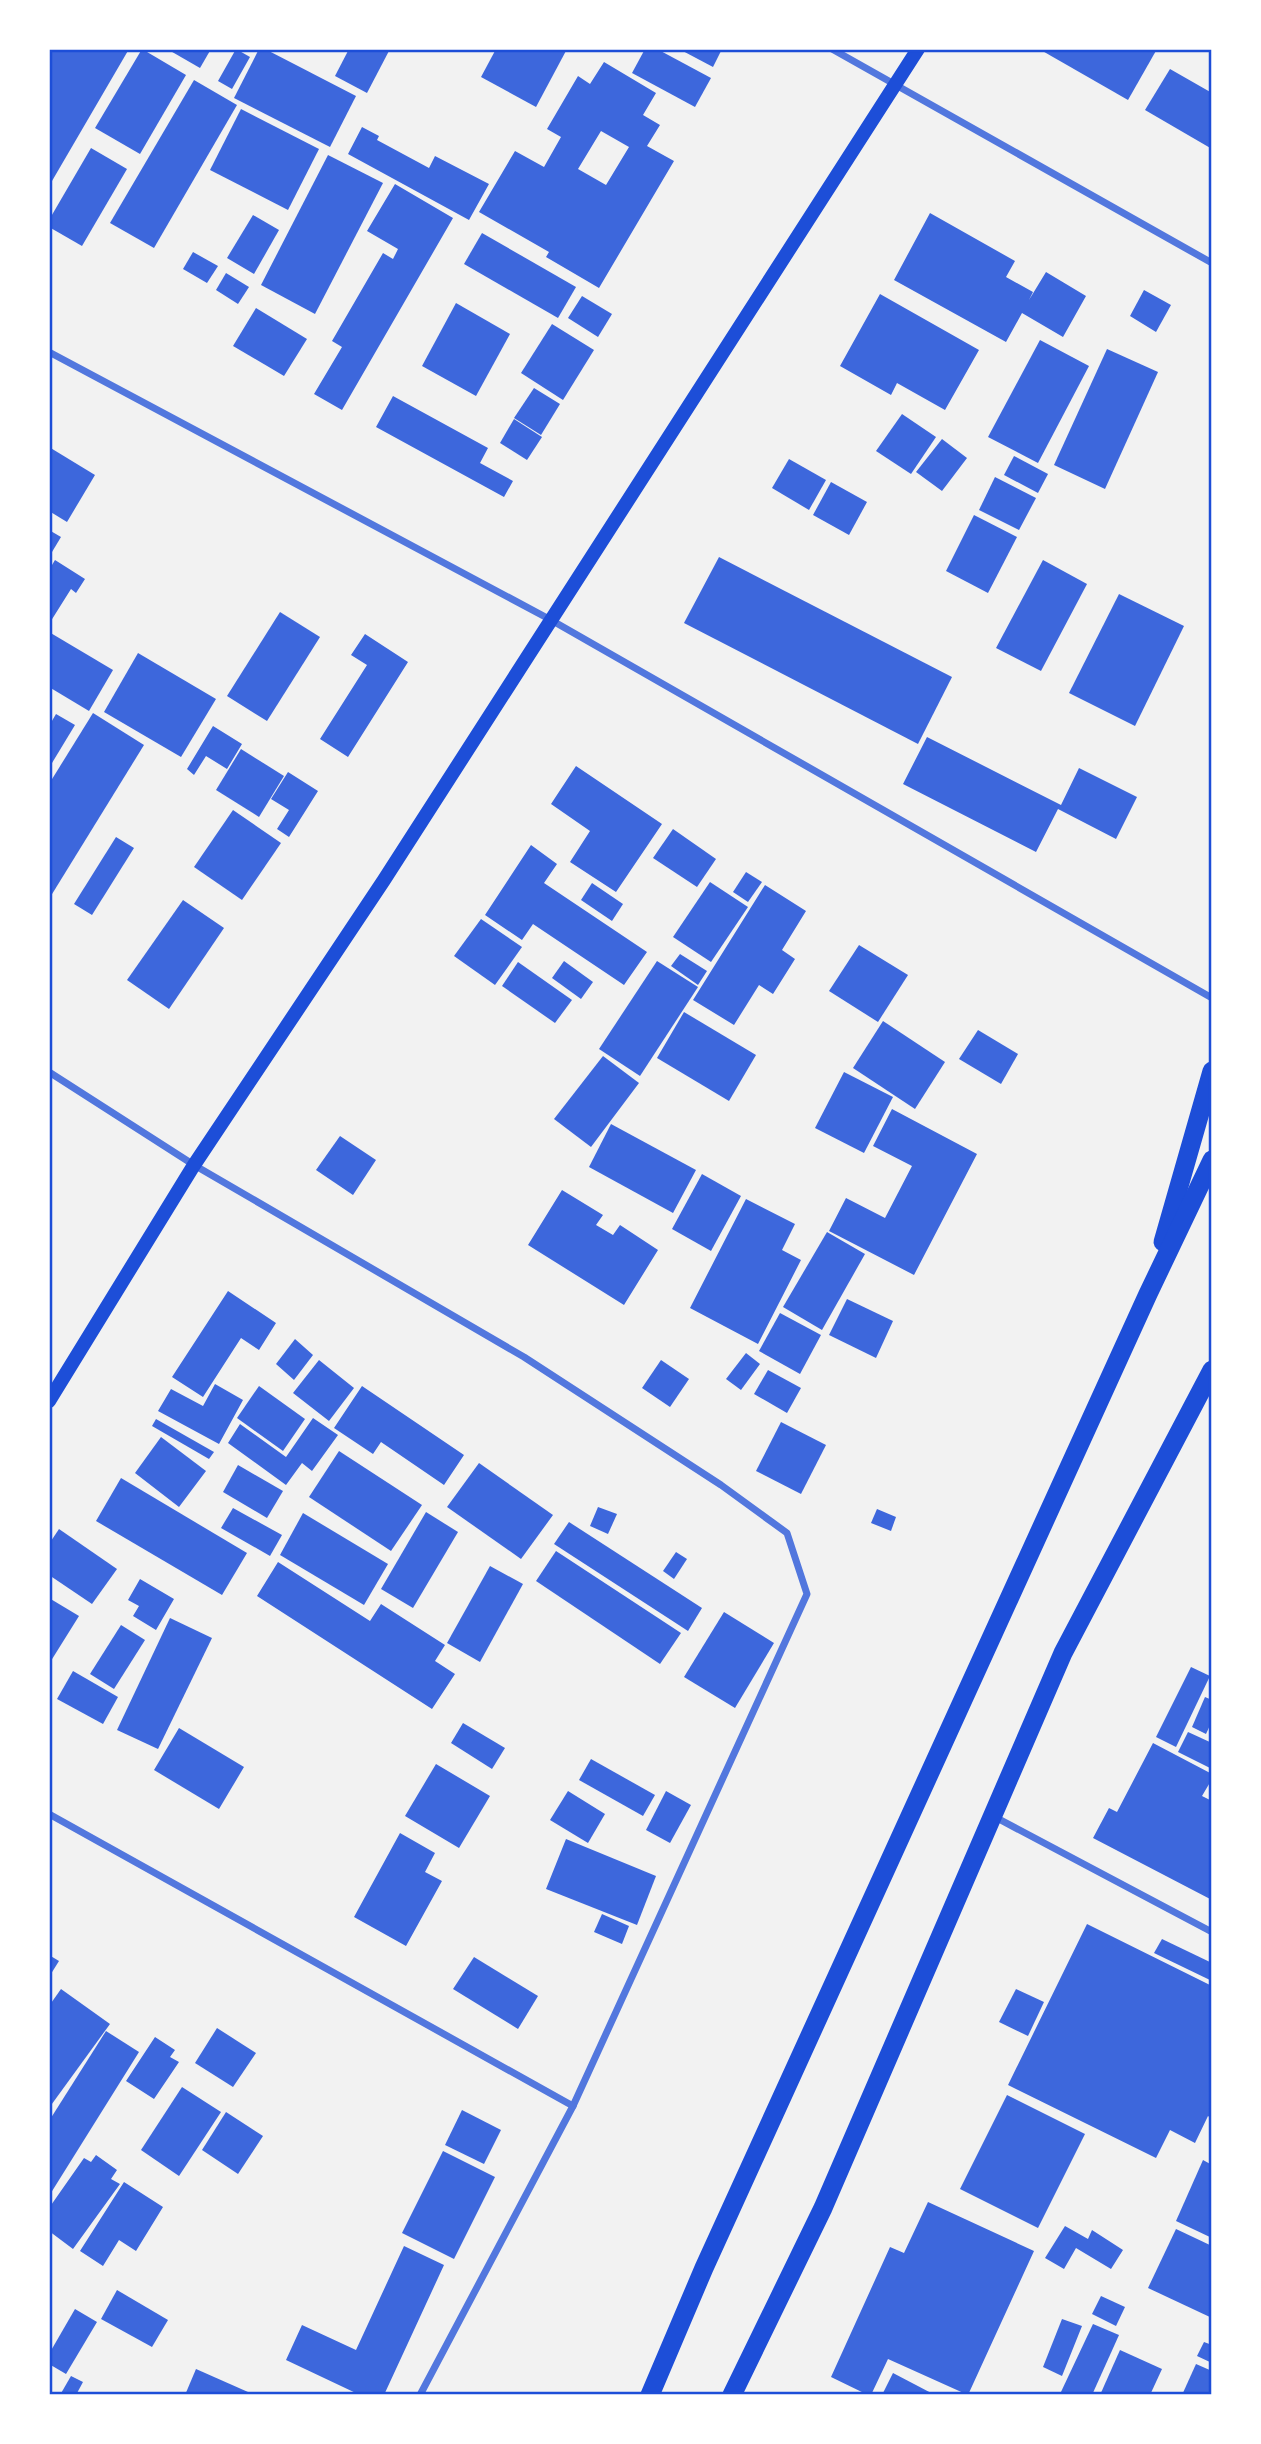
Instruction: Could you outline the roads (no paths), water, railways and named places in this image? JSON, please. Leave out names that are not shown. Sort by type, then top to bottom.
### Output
[{"type":"highway","points":[[1148,1294],[1212,1071]]},
{"type":"highway","points":[[650,2395],[710,2256],[1148,1294],[1212,1160]]},
{"type":"highway","points":[[732,2395],[823,2208],[1063,1653],[1212,1370]]},
{"type":"main road","points":[[49,1401],[194,1165],[384,880],[918,49]]},
{"type":"street","points":[[832,49],[1212,263]]},
{"type":"street","points":[[49,352],[551,620],[1212,998]]},
{"type":"street","points":[[49,1072],[194,1165],[524,1357],[721,1485],[787,1533],[807,1594],[573,2106],[420,2395]]},
{"type":"street","points":[[49,1814],[573,2106]]},
{"type":"street","points":[[994,1817],[1212,1932]]}]
